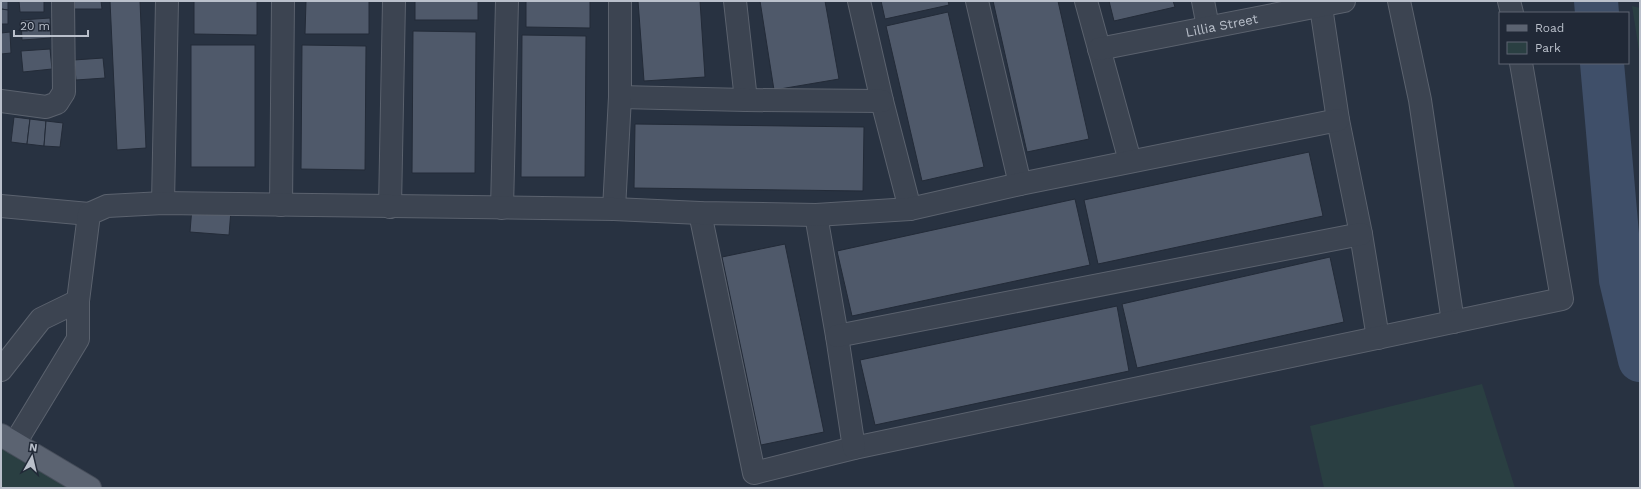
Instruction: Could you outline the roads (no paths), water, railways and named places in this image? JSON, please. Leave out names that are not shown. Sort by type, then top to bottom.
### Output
[{"type":"main road","points":[[8,439],[90,488]]},
{"type":"street","points":[[1,101],[46,107],[57,103],[64,92],[63,1]]},
{"type":"street","points":[[163,203],[167,1]]},
{"type":"street","points":[[281,205],[283,1]]},
{"type":"street","points":[[390,207],[394,1]]},
{"type":"street","points":[[502,208],[507,1]]},
{"type":"street","points":[[614,209],[620,97],[620,1]]},
{"type":"street","points":[[735,1],[746,100]]},
{"type":"street","points":[[859,1],[882,101],[910,209]]},
{"type":"street","points":[[977,1],[1020,184]]},
{"type":"street","points":[[1086,1],[1130,161]]},
{"type":"street","points":[[1203,1],[1208,27]]},
{"type":"street","name":"Lillia Street","points":[[1099,49],[1208,27],[1322,7],[1344,1]]},
{"type":"street","points":[[1399,1],[1420,100],[1453,322]]},
{"type":"street","points":[[1509,1],[1512,12]]},
{"type":"street","points":[[1322,7],[1338,120],[1361,234],[1378,338]]},
{"type":"street","points":[[700,214],[754,473],[854,448],[1562,299],[1521,64]]},
{"type":"street","points":[[620,97],[882,101]]},
{"type":"street","points":[[1,206],[89,214],[107,206],[163,203],[614,209],[700,214],[816,215],[910,209],[1130,161],[1338,120]]},
{"type":"street","points":[[8,439],[78,339],[78,301],[89,214]]},
{"type":"street","points":[[816,215],[837,336],[854,448]]},
{"type":"street","points":[[837,336],[1361,234]]},
{"type":"street","points":[[1,370],[41,319],[78,301]]},
{"type":"waterway","points":[[1596,1],[1597,12]]},
{"type":"waterway","points":[[1602,64],[1621,280],[1640,360]]}]
